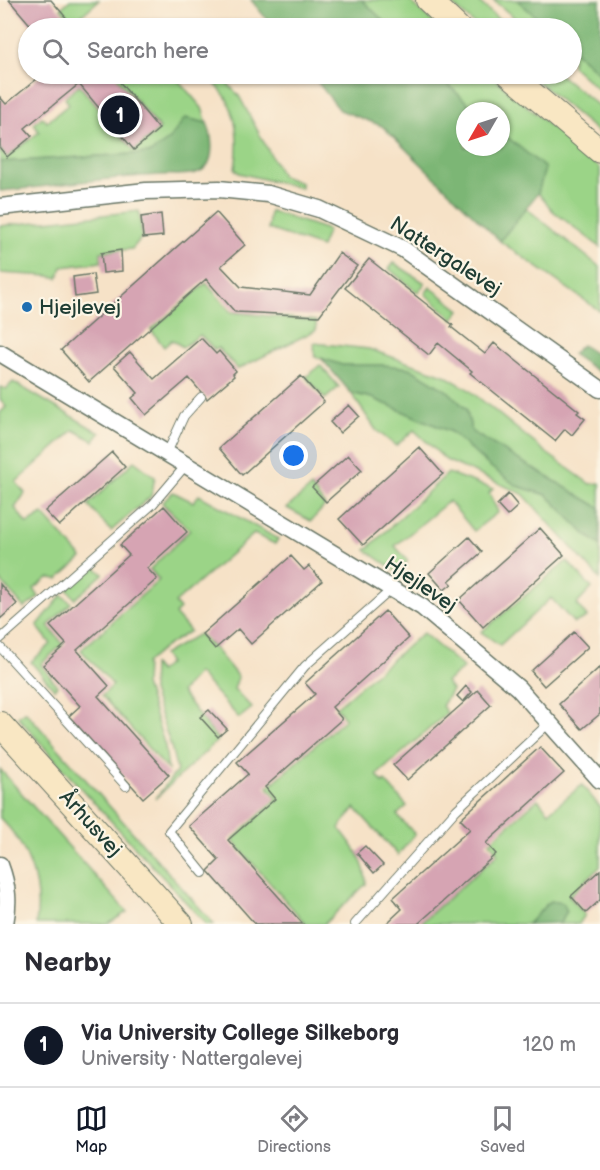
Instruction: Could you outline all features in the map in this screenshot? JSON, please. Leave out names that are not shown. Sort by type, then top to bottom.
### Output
[{"type":"street","points":[[428,0],[447,18]]},
{"type":"street","points":[[521,84],[600,151]]},
{"type":"street","name":"Nattergalevej","points":[[0,207],[146,191],[219,189],[268,194],[309,206],[403,249],[600,389]]},
{"type":"street","name":"Hjejlevej","points":[[0,353],[422,607],[518,688],[600,780]]},
{"type":"street","name":"Århusvej","points":[[1,726],[181,924]]},
{"type":"street","points":[[0,866],[7,886],[8,907],[5,924]]},
{"type":"lane","points":[[167,453],[184,416],[201,397]]},
{"type":"lane","points":[[0,639],[153,504],[186,465]]},
{"type":"lane","points":[[203,873],[169,831],[305,666],[392,588]]},
{"type":"lane","points":[[0,647],[126,786]]},
{"type":"lane","points":[[355,924],[456,810],[549,723]]},
{"type":"green space","points":[[70,0],[99,0],[79,18],[69,18],[61,8]]},
{"type":"green space","points":[[251,0],[362,0],[381,18],[266,18]]},
{"type":"green space","points":[[362,0],[409,0],[428,18],[381,18]]},
{"type":"green space","points":[[447,0],[477,0],[497,18],[468,18]]},
{"type":"green space","points":[[493,0],[517,0],[538,18],[515,18]]},
{"type":"green space","points":[[517,0],[600,0],[600,74],[582,58],[582,18],[538,18]]},
{"type":"green space","points":[[582,58],[600,74],[600,91],[582,75]]},
{"type":"green space","points":[[122,84],[182,84],[202,108],[207,123],[185,118],[169,140],[150,153],[0,162],[0,149],[7,157],[39,132],[34,124],[42,117],[47,122],[69,104],[65,98],[79,85],[134,151],[160,129]]},
{"type":"green space","points":[[215,84],[228,84],[239,96],[282,176],[301,183],[301,188],[239,173],[235,169],[237,143],[235,125],[231,107]]},
{"type":"green space","points":[[319,84],[448,84],[467,102],[456,102],[456,156],[510,156],[510,139],[545,168],[538,193],[500,241],[382,126],[340,110]]},
{"type":"green space","points":[[448,84],[501,84],[600,168],[600,247],[553,211],[538,193],[545,168],[510,139],[510,102],[467,102]]},
{"type":"green space","points":[[541,84],[571,84],[600,107],[600,134]]},
{"type":"green space","points":[[185,118],[207,123],[210,133],[211,157],[206,167],[197,173],[121,178],[0,191],[0,162],[150,153],[169,140]]},
{"type":"green space","points":[[526,208],[600,267],[600,311],[500,241]]},
{"type":"green space","points":[[139,211],[142,237],[132,249],[101,252],[101,262],[62,267],[58,278],[0,273],[0,226]]},
{"type":"green space","points":[[270,211],[328,230],[321,247],[268,229]]},
{"type":"green space","points":[[394,263],[425,283],[418,293],[389,269]]},
{"type":"green space","points":[[206,283],[231,312],[316,321],[316,330],[238,369],[218,348],[215,350],[200,335],[183,347],[172,340],[164,347],[151,330]]},
{"type":"green space","points":[[430,287],[460,310],[453,319],[425,294]]},
{"type":"green space","points":[[314,343],[369,349],[444,375],[468,389],[548,454],[590,484],[600,483],[600,508],[472,432],[466,409],[449,392],[409,368],[383,365],[342,365],[315,357]]},
{"type":"green space","points":[[582,345],[600,357],[600,373],[572,354]]},
{"type":"green space","points":[[321,358],[342,365],[383,365],[409,368],[449,392],[466,409],[472,432],[600,508],[600,545],[585,534],[547,495],[517,486],[488,465],[451,432],[372,398],[351,393]]},
{"type":"green space","points":[[320,365],[339,387],[325,399],[306,377]]},
{"type":"green space","points":[[13,382],[100,433],[94,441],[74,430],[16,482],[25,493],[15,508],[27,524],[43,514],[82,558],[58,579],[48,578],[34,589],[39,597],[24,608],[0,580],[0,413],[6,407],[0,399],[0,387],[6,389]]},
{"type":"green space","points":[[351,393],[372,398],[451,432],[488,465],[517,486],[547,495],[585,534],[600,545],[600,579],[523,494],[446,460],[414,430],[396,446],[376,430]]},
{"type":"green space","points":[[134,461],[155,477],[151,496],[111,531],[88,505]]},
{"type":"green space","points":[[448,473],[493,489],[489,493],[498,512],[474,531],[449,501],[395,546],[408,561],[397,572],[366,550]]},
{"type":"green space","points":[[311,487],[325,506],[311,521],[287,508]]},
{"type":"green space","points":[[173,492],[193,502],[199,495],[278,539],[275,544],[254,534],[175,603],[180,609],[175,614],[190,631],[146,663],[145,685],[165,746],[168,770],[102,696],[113,685],[81,650],[159,580],[150,569],[190,530],[162,503]]},
{"type":"green space","points":[[567,561],[592,588],[577,604],[587,617],[574,623],[551,598],[500,645],[481,632]]},
{"type":"green space","points":[[94,566],[103,574],[75,599],[67,589]]},
{"type":"green space","points":[[62,595],[71,603],[48,626],[63,644],[41,664],[57,686],[54,689],[31,662],[51,644],[37,626]]},
{"type":"green space","points":[[423,633],[464,668],[446,682],[452,690],[442,706],[447,713],[377,775],[407,806],[397,815],[415,834],[398,855],[355,808],[339,828],[354,847],[361,861],[366,884],[324,924],[306,924],[232,840],[277,799],[268,787],[345,719],[336,707]]},
{"type":"green space","points":[[199,634],[216,650],[238,677],[234,689],[252,708],[239,718],[198,673],[181,692],[218,740],[155,799],[177,771],[152,691],[153,665],[159,672],[169,663],[163,655]]},
{"type":"green space","points":[[25,711],[214,924],[206,924],[63,769],[18,717]]},
{"type":"green space","points":[[0,769],[127,912],[108,924],[36,924],[37,895],[31,866],[18,840],[0,818]]},
{"type":"green space","points":[[582,785],[600,807],[600,867],[569,896],[585,915],[579,924],[558,924],[567,911],[550,901],[528,924],[423,924],[422,922],[498,854],[490,842],[538,799],[549,812]]},
{"type":"green space","points":[[550,901],[563,903],[567,911],[560,923],[528,924]]},
{"type":"building","points":[[9,0],[51,0],[66,18],[24,18]]},
{"type":"building","points":[[31,84],[79,84],[25,128],[32,136],[7,157],[0,148],[0,97],[6,104]]},
{"type":"building","points":[[79,84],[121,84],[159,129],[134,150]]},
{"type":"building","points":[[216,212],[245,245],[221,266],[241,287],[310,295],[339,253],[357,266],[319,316],[235,312],[206,279],[89,382],[61,350]]},
{"type":"building","points":[[161,214],[163,236],[143,238],[141,217]]},
{"type":"building","points":[[121,250],[122,271],[103,273],[101,253]]},
{"type":"building","points":[[369,259],[453,325],[451,327],[485,354],[494,343],[579,411],[577,413],[585,419],[572,435],[565,429],[555,441],[470,373],[472,371],[438,343],[429,355],[345,288]]},
{"type":"building","points":[[93,274],[96,294],[75,297],[73,277]]},
{"type":"building","points":[[201,338],[216,354],[219,351],[236,371],[234,376],[207,399],[189,378],[146,415],[132,398],[138,393],[114,366],[130,352],[154,379]]},
{"type":"building","points":[[301,376],[324,402],[242,475],[219,448]]},
{"type":"building","points":[[349,405],[359,416],[340,433],[330,422]]},
{"type":"building","points":[[419,447],[443,474],[363,545],[339,519]]},
{"type":"building","points":[[112,452],[125,467],[59,526],[45,511]]},
{"type":"building","points":[[348,455],[362,470],[326,502],[312,487]]},
{"type":"building","points":[[508,494],[518,506],[507,516],[497,505]]},
{"type":"building","points":[[164,506],[187,532],[147,568],[157,579],[77,650],[109,686],[98,696],[169,775],[143,798],[69,716],[80,706],[43,665],[66,644],[50,626],[129,555],[120,545]]},
{"type":"building","points":[[540,528],[564,555],[483,627],[459,600]]},
{"type":"building","points":[[469,537],[482,552],[449,581],[452,584],[444,590],[429,573]]},
{"type":"building","points":[[291,556],[304,570],[309,566],[322,581],[251,644],[238,629],[215,649],[202,634]]},
{"type":"building","points":[[0,584],[17,604],[0,619]]},
{"type":"building","points":[[385,611],[409,638],[332,707],[342,719],[265,787],[275,799],[228,840],[303,924],[255,924],[208,871],[219,860],[189,826],[248,774],[237,762],[315,694],[305,683]]},
{"type":"building","points":[[574,632],[588,647],[544,686],[531,671]]},
{"type":"building","points":[[600,667],[600,714],[582,729],[559,704]]},
{"type":"building","points":[[466,686],[472,692],[463,702],[457,696]]},
{"type":"building","points":[[478,690],[491,705],[407,780],[393,765]]},
{"type":"building","points":[[209,710],[227,729],[218,737],[200,717]]},
{"type":"building","points":[[540,747],[564,773],[486,843],[496,854],[420,924],[386,924],[402,909],[393,898],[470,829],[460,819]]},
{"type":"building","points":[[365,846],[383,865],[374,873],[357,853]]},
{"type":"building","points":[[600,870],[600,900],[586,913],[571,896]]},
{"type":"place","name":"Via University College Silkeborg","points":[[120,115]]},
{"type":"place","name":"Hjejlevej","points":[[27,307]]}]
